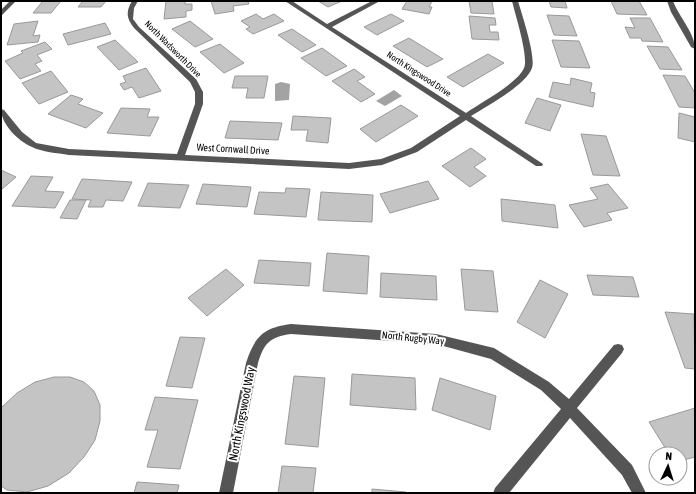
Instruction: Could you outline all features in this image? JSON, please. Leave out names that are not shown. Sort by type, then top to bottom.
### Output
[{"type":"street","points":[[1,14],[13,1]]},
{"type":"street","name":"North Wadsworth Drive","points":[[135,1],[131,8],[130,19],[137,28],[193,81],[199,92],[199,104],[180,157]]},
{"type":"street","name":"North Kingswood Drive","points":[[288,1],[539,164]]},
{"type":"street","points":[[328,26],[377,1]]},
{"type":"street","name":"West Cornwall Drive","points":[[1,112],[19,134],[34,145],[69,152],[349,166],[382,162],[414,150],[515,84],[528,68],[529,56],[516,1]]},
{"type":"street","points":[[670,1],[674,12],[695,47]]},
{"type":"street","name":"North Rugby Way","points":[[264,337],[277,331],[292,329],[436,339],[494,354],[545,386],[569,408],[627,470],[639,493]]},
{"type":"street","name":"North Kingswood Way","points":[[226,493],[252,362],[256,348],[264,337]]},
{"type":"street","points":[[500,493],[618,349]]},
{"type":"shaded area","points":[[281,82],[290,84],[289,100],[275,101],[275,84]]},
{"type":"shaded area","points":[[394,90],[402,96],[385,106],[376,101]]},
{"type":"building","points":[[43,1],[61,1],[51,13],[33,13]]},
{"type":"building","points":[[83,1],[106,1],[101,7],[78,7]]},
{"type":"building","points":[[166,1],[185,1],[185,4],[192,4],[192,10],[186,11],[186,17],[164,19]]},
{"type":"building","points":[[211,1],[248,1],[249,4],[233,6],[234,11],[215,14]]},
{"type":"building","points":[[318,1],[342,1],[328,7]]},
{"type":"building","points":[[407,1],[432,1],[429,7],[432,7],[429,14],[402,9]]},
{"type":"building","points":[[469,1],[492,1],[494,14],[471,13]]},
{"type":"building","points":[[549,1],[565,1],[567,8],[551,7]]},
{"type":"building","points":[[611,1],[639,1],[647,15],[617,14]]},
{"type":"building","points":[[256,14],[263,19],[274,14],[284,21],[253,34],[246,29],[250,27],[241,21]]},
{"type":"building","points":[[391,14],[404,21],[377,35],[364,27]]},
{"type":"building","points":[[547,15],[569,16],[577,36],[554,35]]},
{"type":"building","points":[[469,16],[495,18],[496,25],[489,25],[490,32],[498,32],[499,40],[472,39]]},
{"type":"building","points":[[630,18],[650,18],[663,42],[642,41],[641,38],[630,38],[625,27],[635,28]]},
{"type":"building","points":[[38,21],[33,36],[40,35],[38,42],[7,45],[14,24]]},
{"type":"building","points":[[190,21],[213,39],[195,47],[172,29]]},
{"type":"building","points":[[105,23],[111,34],[68,45],[63,34]]},
{"type":"building","points":[[292,29],[316,45],[302,52],[278,35]]},
{"type":"building","points":[[409,38],[443,59],[427,67],[393,46]]},
{"type":"building","points":[[115,40],[138,62],[119,70],[97,47]]},
{"type":"building","points":[[552,40],[579,41],[590,68],[561,67]]},
{"type":"building","points":[[45,42],[52,49],[37,55],[42,61],[35,64],[41,71],[20,79],[5,61],[23,53],[21,51]]},
{"type":"building","points":[[220,44],[244,63],[224,73],[200,52]]},
{"type":"building","points":[[647,46],[668,47],[682,70],[660,69]]},
{"type":"building","points":[[322,48],[347,66],[326,76],[301,58]]},
{"type":"building","points":[[488,54],[504,63],[463,87],[447,77]]},
{"type":"building","points":[[146,68],[161,91],[139,98],[132,87],[124,90],[120,84],[126,82],[123,76]]},
{"type":"building","points":[[354,69],[365,77],[357,81],[375,94],[361,102],[332,81]]},
{"type":"building","points":[[51,71],[68,92],[39,104],[22,83]]},
{"type":"building","points":[[663,75],[685,76],[695,93],[695,108],[679,107]]},
{"type":"building","points":[[235,76],[268,76],[264,98],[246,98],[248,88],[232,88]]},
{"type":"building","points":[[571,78],[592,83],[590,92],[595,93],[593,107],[549,97],[553,82],[570,85]]},
{"type":"building","points":[[71,95],[83,99],[78,104],[103,113],[86,128],[48,114]]},
{"type":"building","points":[[537,98],[561,105],[550,131],[525,123]]},
{"type":"building","points":[[401,105],[418,116],[376,142],[360,129]]},
{"type":"building","points":[[121,108],[150,109],[147,117],[159,117],[150,136],[107,133]]},
{"type":"building","points":[[679,113],[695,117],[695,142],[678,138]]},
{"type":"building","points":[[293,116],[331,118],[328,143],[306,141],[308,130],[291,130]]},
{"type":"building","points":[[230,121],[282,123],[278,140],[225,138]]},
{"type":"building","points":[[581,134],[606,136],[620,176],[593,175]]},
{"type":"building","points":[[471,148],[486,159],[474,167],[486,176],[470,187],[442,166]]},
{"type":"building","points":[[1,170],[16,177],[1,190]]},
{"type":"building","points":[[31,176],[53,177],[45,191],[64,192],[55,208],[12,206]]},
{"type":"building","points":[[82,179],[132,182],[123,201],[106,200],[103,207],[88,207],[91,200],[72,199]]},
{"type":"building","points":[[428,181],[439,199],[390,213],[380,194]]},
{"type":"building","points":[[148,183],[189,185],[180,208],[138,206]]},
{"type":"building","points":[[203,184],[251,187],[247,207],[196,204]]},
{"type":"building","points":[[608,184],[628,208],[607,213],[612,220],[584,227],[569,205],[598,199],[590,188]]},
{"type":"building","points":[[286,188],[310,189],[306,217],[254,214],[259,192],[285,193]]},
{"type":"building","points":[[321,192],[373,195],[372,222],[318,220]]},
{"type":"building","points":[[501,199],[555,205],[558,228],[502,221]]},
{"type":"building","points":[[70,200],[86,200],[77,219],[60,218]]},
{"type":"building","points":[[327,253],[369,256],[367,294],[323,291]]},
{"type":"building","points":[[259,260],[311,263],[309,286],[254,283]]},
{"type":"building","points":[[226,269],[244,285],[207,316],[188,298]]},
{"type":"building","points":[[461,269],[493,271],[498,312],[465,310]]},
{"type":"building","points":[[381,273],[436,276],[437,300],[380,297]]},
{"type":"building","points":[[587,275],[633,277],[639,297],[593,295]]},
{"type":"building","points":[[540,280],[568,294],[545,338],[517,322]]},
{"type":"building","points":[[665,312],[694,314],[695,369],[685,368]]},
{"type":"building","points":[[180,337],[205,338],[192,388],[166,386]]},
{"type":"building","points":[[352,374],[415,378],[416,410],[350,405]]},
{"type":"building","points":[[294,376],[325,378],[318,447],[285,444]]},
{"type":"building","points":[[54,377],[70,377],[84,382],[94,391],[100,405],[100,421],[95,440],[84,457],[69,473],[48,486],[27,492],[7,490],[1,486],[1,408],[17,393],[35,382]]},
{"type":"building","points":[[440,378],[496,396],[490,430],[432,410]]},
{"type":"building","points":[[155,397],[198,400],[180,469],[147,467],[158,430],[145,430]]},
{"type":"building","points":[[695,408],[695,457],[688,459],[688,446],[664,446],[649,422]]},
{"type":"building","points":[[282,466],[316,468],[313,493],[278,493]]},
{"type":"building","points":[[137,482],[179,485],[177,493],[134,493]]},
{"type":"building","points":[[372,489],[406,492],[406,493],[372,493]]}]
